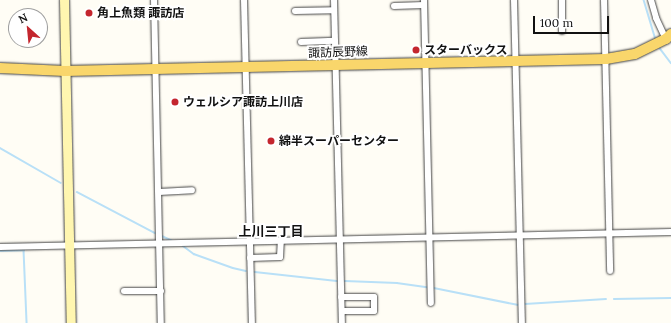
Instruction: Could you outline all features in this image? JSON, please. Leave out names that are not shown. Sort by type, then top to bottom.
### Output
[{"type":"main road","name":"諏訪辰野線","points":[[0,68],[65,71],[606,59],[636,54],[667,38]]},
{"type":"street","points":[[64,0],[71,323]]},
{"type":"street","points":[[154,0],[161,323]]},
{"type":"street","points":[[244,0],[252,323]]},
{"type":"street","points":[[334,0],[342,323]]},
{"type":"street","points":[[514,0],[522,323]]},
{"type":"street","points":[[562,0],[562,30]]},
{"type":"street","points":[[604,0],[610,271]]},
{"type":"street","points":[[651,0],[656,18],[667,38]]},
{"type":"street","points":[[394,6],[424,3],[431,302]]},
{"type":"street","points":[[295,11],[334,10]]},
{"type":"street","points":[[302,42],[335,41]]},
{"type":"street","points":[[159,192],[192,190]]},
{"type":"street","points":[[0,246],[671,232]]},
{"type":"street","points":[[250,258],[280,257],[281,240]]},
{"type":"street","points":[[124,292],[161,291]]},
{"type":"street","points":[[341,297],[374,298],[374,311],[342,311]]},
{"type":"waterway","points":[[644,0],[656,40]]},
{"type":"waterway","points":[[659,47],[671,63]]},
{"type":"waterway","points":[[0,148],[61,183]]},
{"type":"waterway","points":[[77,192],[155,233]]},
{"type":"waterway","points":[[162,236],[173,241]]},
{"type":"waterway","points":[[182,245],[194,254],[246,271]]},
{"type":"waterway","points":[[0,251],[24,250],[27,323]]},
{"type":"waterway","points":[[255,272],[337,281]]},
{"type":"waterway","points":[[345,281],[397,283],[427,287]]},
{"type":"waterway","points":[[434,288],[518,305]]},
{"type":"waterway","points":[[614,299],[671,298]]},
{"type":"waterway","points":[[525,304],[606,299]]},
{"type":"place","name":"角上魚類 諏訪店","points":[[89,13]]},
{"type":"place","name":"スターバックス","points":[[416,50]]},
{"type":"place","name":"ウェルシア諏訪上川店","points":[[175,102]]},
{"type":"place","name":"綿半スーパーセンター","points":[[271,141]]},
{"type":"district","name":"上川三丁目","points":[[271,232]]}]
